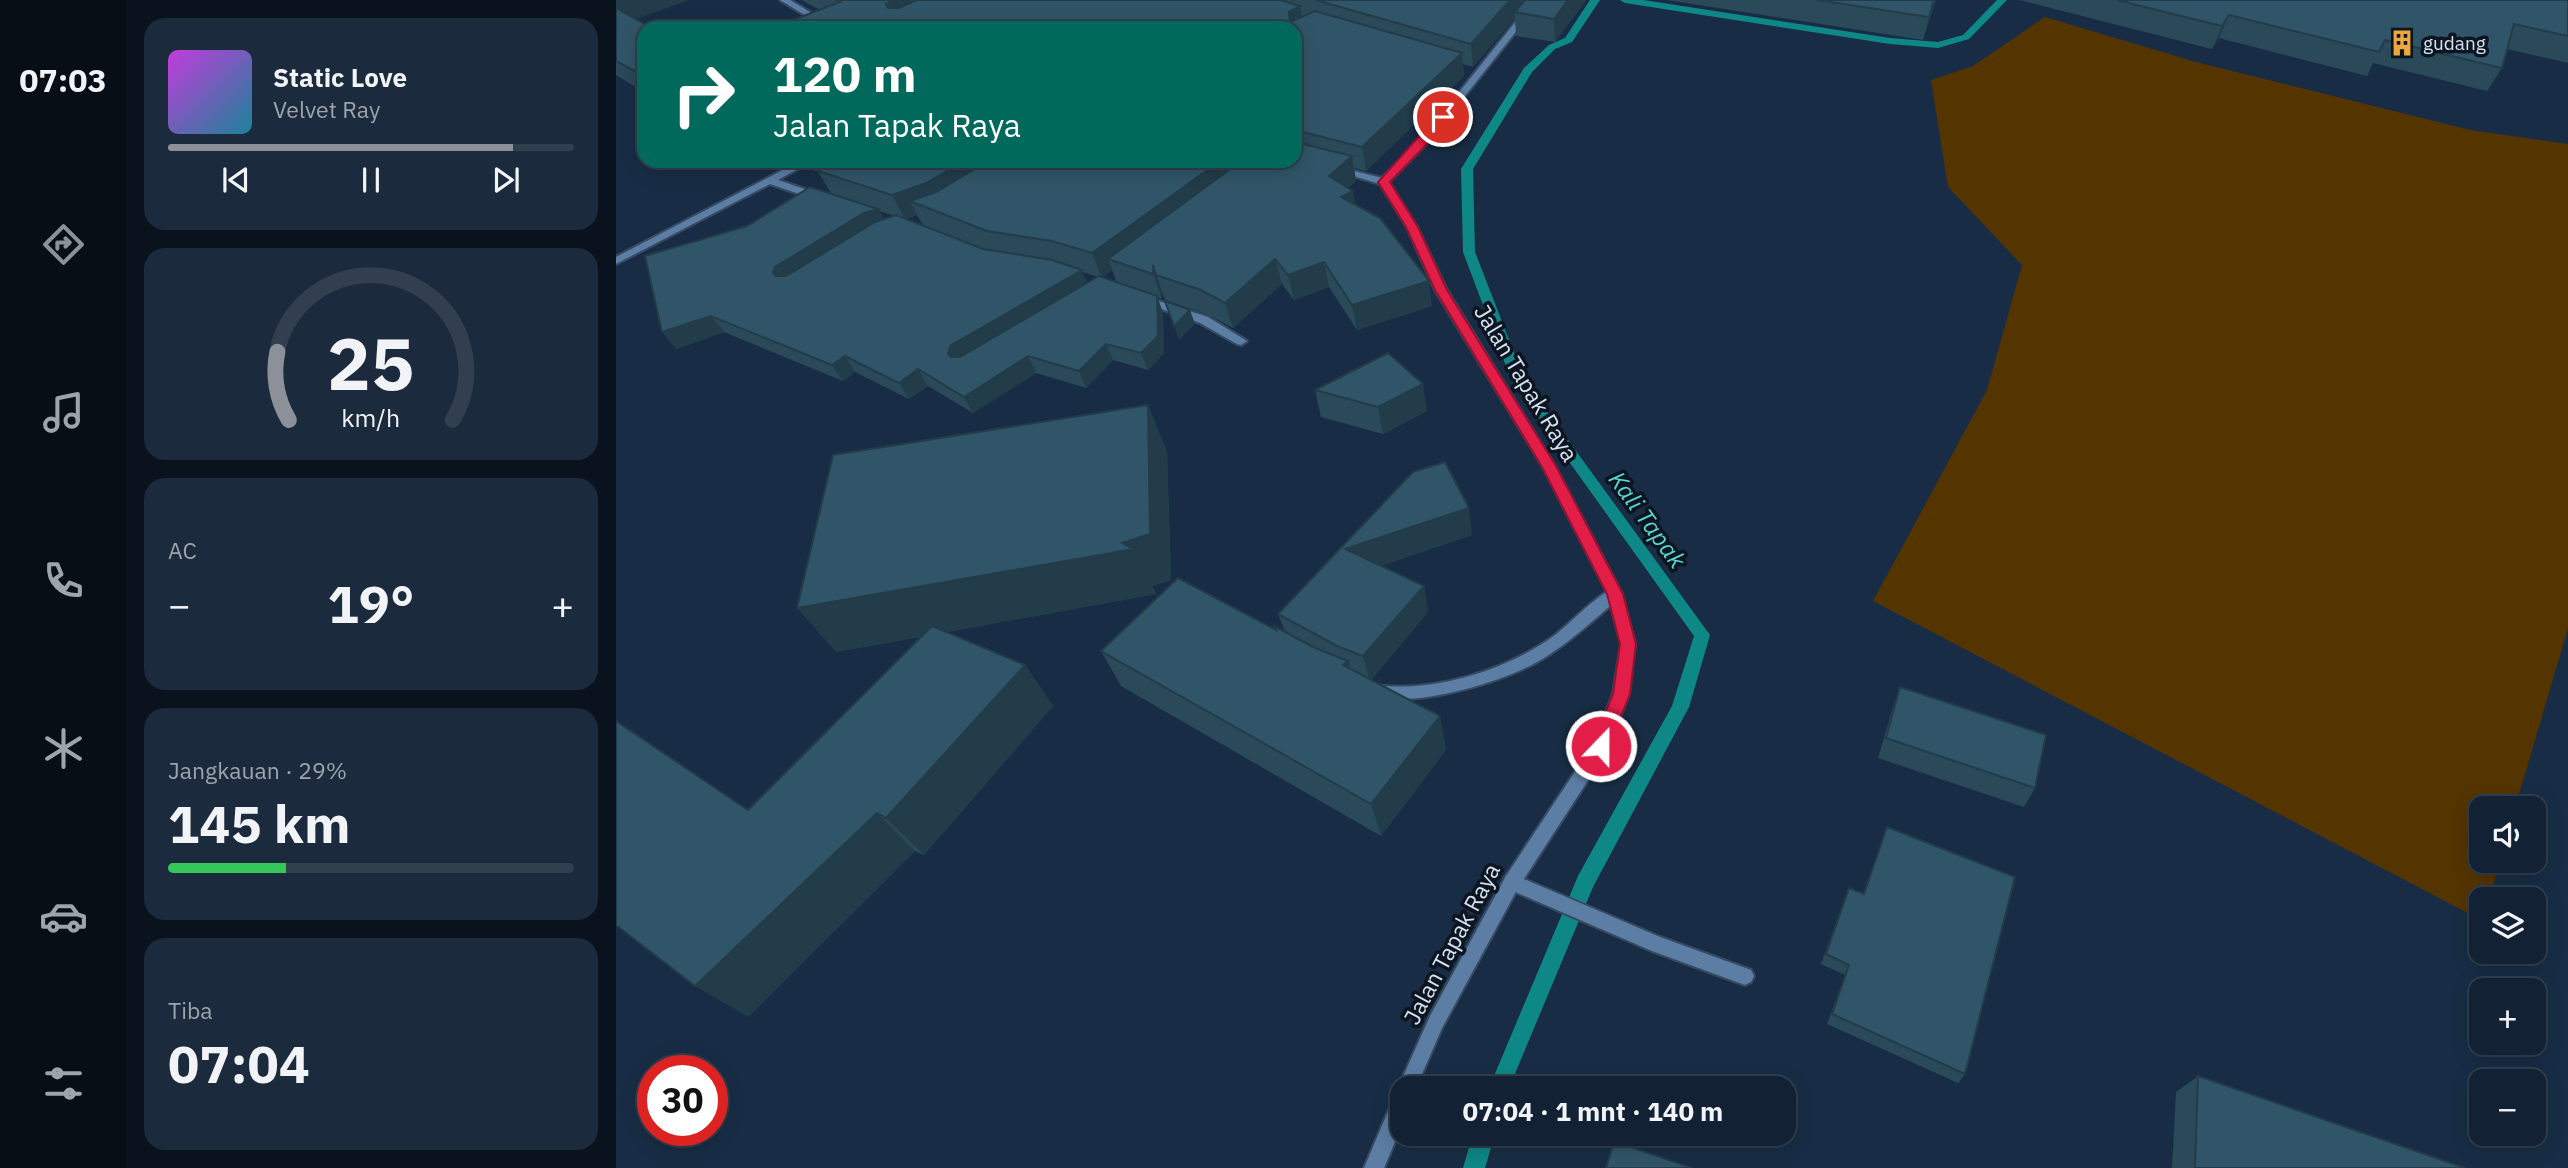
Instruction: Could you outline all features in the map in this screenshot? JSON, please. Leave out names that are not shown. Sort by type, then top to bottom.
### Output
[{"type":"street","points":[[784,0],[820,21]]},
{"type":"street","points":[[1321,165],[1384,182],[1427,138],[1470,72],[1537,0]]},
{"type":"street","points":[[616,261],[792,168]]},
{"type":"street","points":[[767,180],[830,201]]},
{"type":"street","name":"Jalan Tapak Raya","points":[[1384,182],[1412,227],[1441,290],[1549,466],[1615,594],[1628,644],[1621,694],[1601,746],[1512,882],[1436,1022],[1412,1076]]},
{"type":"street","points":[[1135,296],[1204,320],[1241,341]]},
{"type":"street","points":[[1359,686],[1379,693],[1433,690],[1478,680],[1532,658],[1615,594]]},
{"type":"street","points":[[1512,882],[1658,945],[1745,976]]},
{"type":"street","points":[[1374,1168],[1390,1130]]},
{"type":"shaded area","points":[[2045,17],[2196,62],[2470,130],[2568,144],[2568,628],[2519,796],[2469,796],[2469,873],[2497,873],[2492,887],[2469,887],[2469,914],[1873,601],[1987,390],[2022,265],[1948,187],[1931,80],[1973,66]]},
{"type":"building","points":[[836,0],[895,0],[886,4],[888,8],[899,8],[917,0],[1280,0],[1300,6],[1289,12],[1290,21],[790,21],[840,2]]},
{"type":"building","points":[[1316,0],[1510,0],[1471,44]]},
{"type":"building","points":[[1525,0],[1568,0],[1554,19],[1515,12]]},
{"type":"building","points":[[1817,0],[1934,0],[1929,17]]},
{"type":"building","points":[[2117,0],[2568,0],[2568,36],[2514,24],[2502,68],[2385,40],[2379,52],[2229,15],[2222,26]]},
{"type":"building","points":[[616,8],[639,21],[637,21],[637,72],[616,61]]},
{"type":"building","points":[[1315,11],[1462,53],[1362,147],[1302,132],[1302,21],[1292,21]]},
{"type":"building","points":[[1302,144],[1352,156],[1329,176],[1353,191],[1341,197],[1380,218],[1429,281],[1352,305],[1324,262],[1288,275],[1275,259],[1225,303],[1201,290],[1156,275],[1153,265],[1153,274],[1108,259],[1232,168],[1302,168]]},
{"type":"building","points":[[822,168],[952,168],[926,183],[892,195],[818,171]]},
{"type":"building","points":[[976,168],[1210,168],[1092,253],[1052,241],[987,231],[910,201],[936,192]]},
{"type":"building","points":[[810,187],[878,209],[864,213],[775,267],[773,273],[776,276],[786,276],[875,222],[896,215],[983,249],[1052,260],[1082,270],[950,346],[948,354],[951,357],[960,357],[1099,276],[1157,296],[1158,336],[1141,353],[1106,344],[1079,371],[1028,356],[964,397],[918,369],[899,383],[845,356],[832,365],[711,316],[662,332],[645,256],[747,226]]},
{"type":"building","points":[[1165,301],[1190,310],[1174,326]]},
{"type":"building","points":[[1388,353],[1423,384],[1378,407],[1315,390]]},
{"type":"building","points":[[1148,405],[1150,534],[1122,543],[1134,549],[797,608],[833,455]]},
{"type":"building","points":[[1445,462],[1469,508],[1345,549],[1424,586],[1363,656],[1337,646],[1278,614],[1413,472]]},
{"type":"building","points":[[1178,578],[1276,630],[1274,626],[1313,647],[1348,661],[1343,665],[1440,716],[1371,804],[1101,651]]},
{"type":"building","points":[[932,626],[1025,665],[886,818],[877,813],[695,986],[616,925],[616,721],[748,810]]},
{"type":"building","points":[[1900,687],[2046,735],[2035,788],[1886,738]]},
{"type":"building","points":[[1887,827],[2015,877],[1965,1074],[1832,1014],[1849,965],[1826,954],[1849,888],[1864,894]]},
{"type":"building","points":[[2198,1076],[2465,1168],[2195,1168]]},
{"type":"building","points":[[1613,1146],[1628,1146],[1692,1168],[1606,1168]]},
{"type":"waterway","name":"Kali Tapak","points":[[1504,1076],[1585,882],[1680,707],[1702,635],[1519,382],[1469,252],[1467,169],[1528,70],[1552,47],[1569,40],[1595,0]]},
{"type":"waterway","name":"Kali Tapak","points":[[1625,0],[1890,41],[1938,45],[1966,37],[2002,0]]},
{"type":"waterway","name":"Kali Tapak","points":[[1474,1168],[1480,1146]]},
{"type":"place","name":"gudang","points":[[2402,43]]},
{"type":"route","points":[[1443,117],[1427,138],[1384,182],[1412,227],[1441,290],[1549,466],[1615,594],[1628,644],[1621,694],[1601,746]]}]
